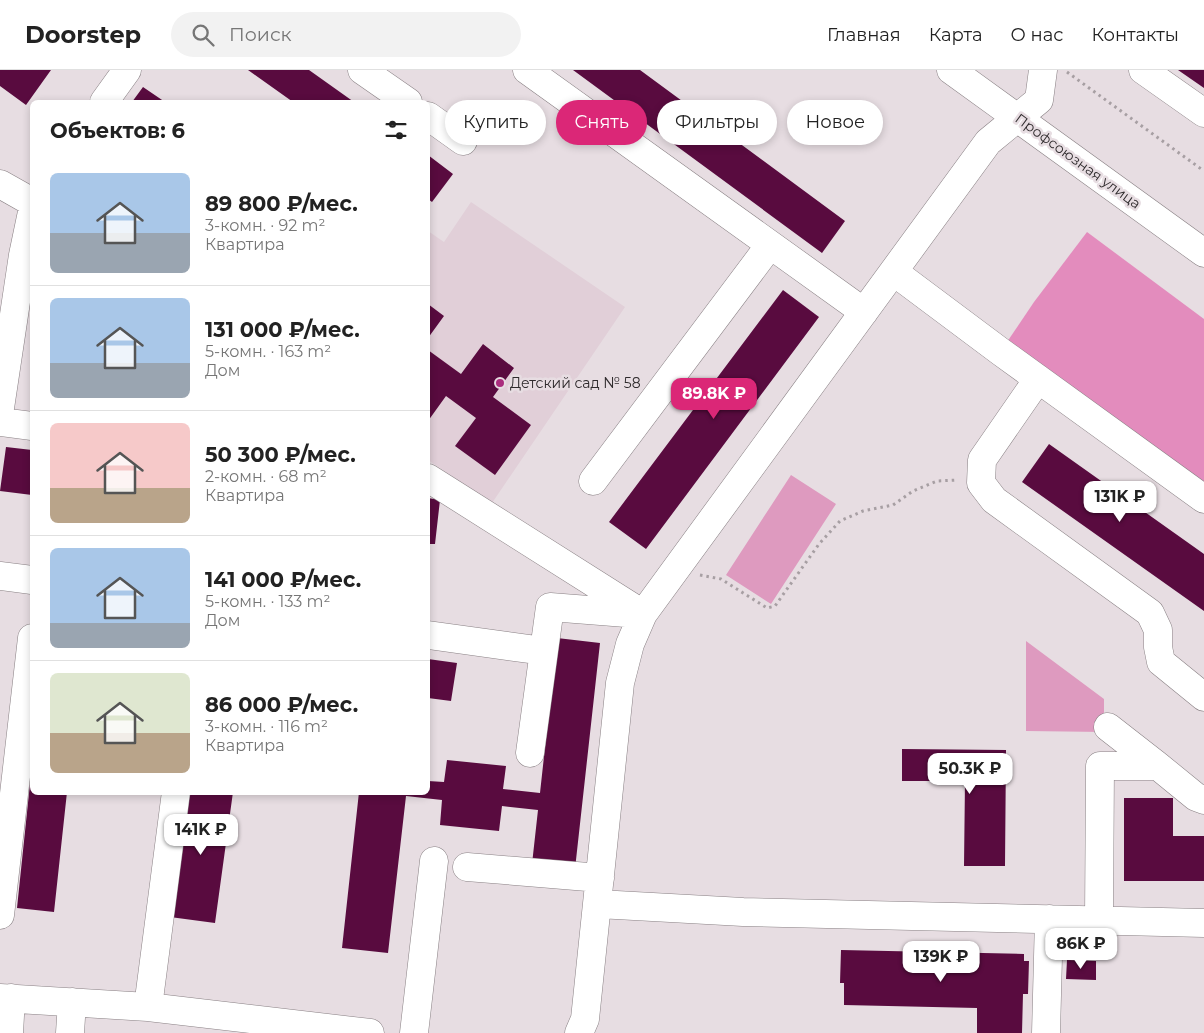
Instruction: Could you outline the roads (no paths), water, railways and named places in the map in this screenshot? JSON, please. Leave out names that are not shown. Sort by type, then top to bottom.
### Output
[{"type":"main road","points":[[105,100],[126,70]]},
{"type":"main road","points":[[362,70],[405,100]]},
{"type":"main road","points":[[527,70],[864,312]]},
{"type":"main road","name":"Профсоюзная улица","points":[[951,70],[1204,253]]},
{"type":"main road","points":[[580,1033],[585,1019],[620,682],[630,644],[643,614],[988,142],[1039,100],[1043,70]]},
{"type":"main road","points":[[1143,70],[1204,113]]},
{"type":"main road","points":[[430,117],[445,129]]},
{"type":"main road","points":[[0,184],[30,201]]},
{"type":"main road","points":[[0,408],[23,255],[30,222]]},
{"type":"main road","points":[[593,481],[770,245]]},
{"type":"main road","points":[[894,272],[1038,380],[1204,500]]},
{"type":"main road","points":[[1038,380],[982,460],[981,483],[994,500],[1150,613],[1158,630],[1158,647],[1161,662],[1204,697]]},
{"type":"main road","points":[[0,422],[30,426]]},
{"type":"main road","points":[[430,479],[643,614]]},
{"type":"main road","points":[[0,576],[30,580]]},
{"type":"main road","points":[[530,753],[550,607],[643,614]]},
{"type":"main road","points":[[430,635],[544,651]]},
{"type":"main road","points":[[0,915],[30,655]]},
{"type":"main road","points":[[1108,727],[1204,800]]},
{"type":"main road","points":[[1099,920],[1100,766],[1158,766]]},
{"type":"main road","points":[[148,1007],[176,795]]},
{"type":"main road","points":[[414,1033],[434,861]]},
{"type":"main road","points":[[467,867],[599,891],[743,912],[1204,923]]},
{"type":"main road","points":[[1046,1033],[1049,920]]},
{"type":"main road","points":[[9,1033],[6,998],[148,1007],[315,1030],[370,1033]]},
{"type":"main road","points":[[70,1033],[72,1002]]},
{"type":"place","name":"Детский сад № 58","points":[[500,383]]}]
